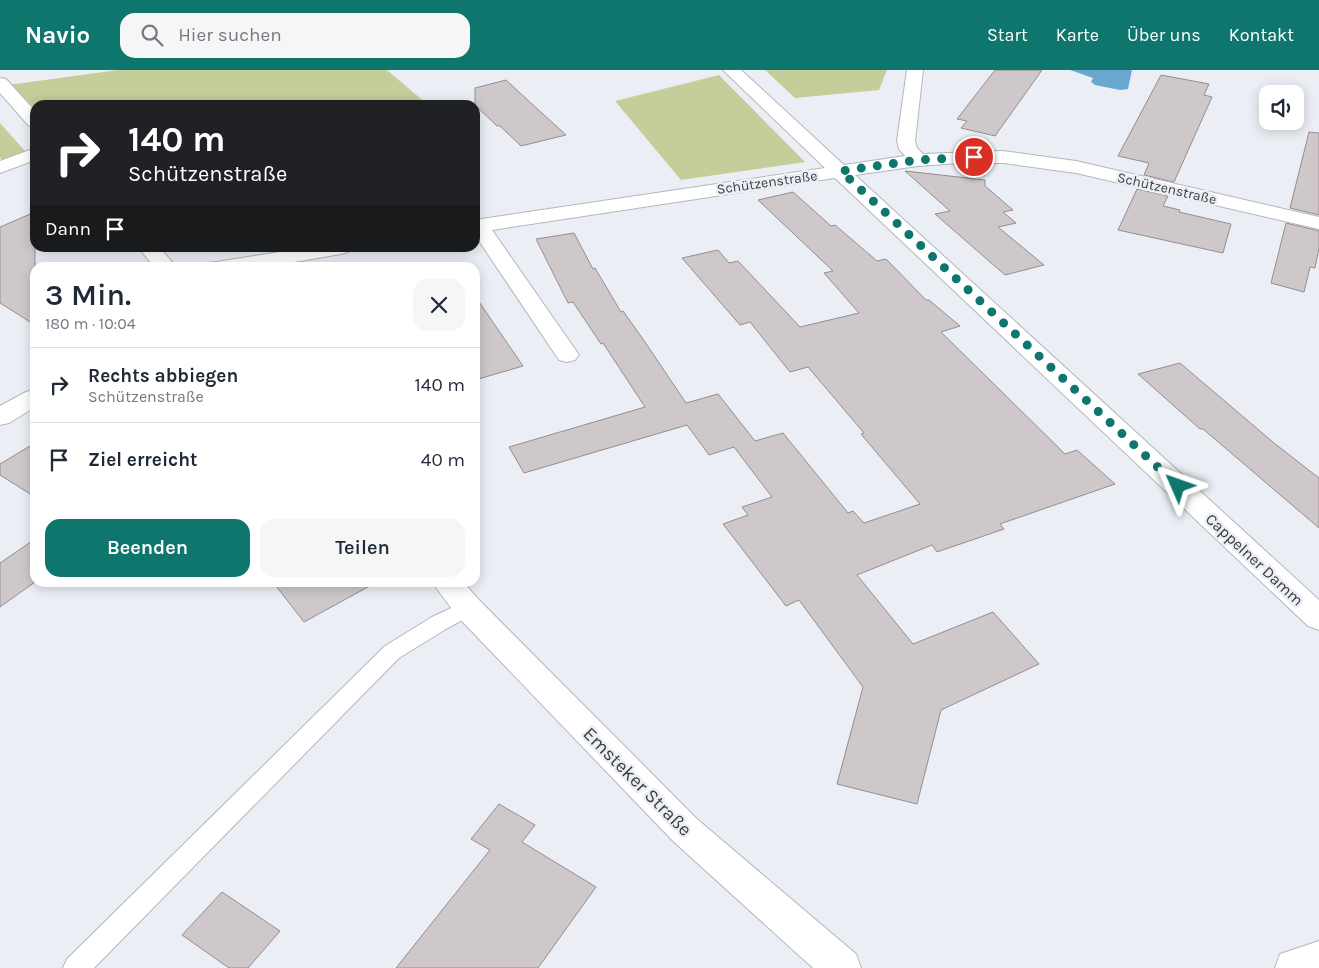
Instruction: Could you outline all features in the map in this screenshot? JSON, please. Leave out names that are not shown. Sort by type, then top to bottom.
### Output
[{"type":"street","name":"Cappelner Damm","points":[[731,70],[1319,618]]},
{"type":"street","points":[[915,70],[906,141],[908,149],[918,160]]},
{"type":"street","points":[[0,83],[30,116]]},
{"type":"street","points":[[0,167],[30,156]]},
{"type":"street","name":"Schützenstraße","points":[[480,226],[918,160],[1002,157],[1076,167],[1319,223]]},
{"type":"street","name":"Schützenstraße","points":[[480,230],[567,355]]},
{"type":"street","points":[[153,252],[162,262]]},
{"type":"street","points":[[254,262],[316,252]]},
{"type":"street","points":[[0,417],[30,400]]},
{"type":"street","name":"Emsteker Straße","points":[[450,587],[468,608],[685,830],[842,968]]},
{"type":"street","points":[[1294,968],[1319,960]]},
{"type":"lane","points":[[76,968],[392,652],[468,608]]},
{"type":"green space","points":[[118,70],[387,70],[422,100],[30,100],[30,104],[8,85]]},
{"type":"green space","points":[[765,70],[887,70],[879,90],[795,98]]},
{"type":"green space","points":[[719,75],[805,162],[681,180],[615,101]]},
{"type":"green space","points":[[0,123],[25,151],[2,160],[0,158]]},
{"type":"water","points":[[1070,70],[1132,70],[1128,89],[1120,90],[1095,85],[1091,82],[1093,78]]},
{"type":"building","points":[[995,70],[1042,70],[995,136],[961,128],[967,121],[957,119]]},
{"type":"building","points":[[1161,75],[1209,84],[1204,95],[1212,97],[1174,182],[1144,175],[1149,163],[1118,156]]},
{"type":"building","points":[[506,80],[566,135],[521,146],[480,110],[480,100],[475,100],[475,88]]},
{"type":"building","points":[[1309,132],[1319,133],[1319,215],[1290,208]]},
{"type":"building","points":[[905,171],[985,180],[985,186],[1013,210],[1003,212],[1016,223],[998,227],[1044,265],[1005,275],[935,214],[950,211]]},
{"type":"building","points":[[1137,189],[1168,196],[1163,206],[1180,210],[1179,212],[1231,224],[1223,253],[1118,230]]},
{"type":"building","points":[[793,192],[831,226],[835,225],[877,261],[886,259],[926,300],[929,300],[960,326],[941,332],[1065,454],[1077,450],[1115,484],[1000,524],[1004,529],[937,552],[932,545],[857,575],[913,644],[993,612],[1039,664],[941,710],[917,804],[837,784],[863,687],[799,600],[786,606],[723,524],[748,515],[742,507],[772,497],[734,447],[709,455],[687,425],[524,473],[509,447],[645,407],[603,343],[601,344],[573,302],[568,303],[536,239],[574,233],[593,269],[595,268],[621,312],[623,311],[686,403],[718,394],[755,441],[783,433],[848,513],[853,511],[864,523],[920,504],[861,434],[864,433],[808,367],[790,372],[750,322],[740,325],[682,258],[718,250],[729,263],[738,261],[800,327],[859,313],[824,273],[833,271],[758,200]]},
{"type":"building","points":[[30,214],[30,252],[35,252],[35,262],[30,262],[30,322],[0,303],[0,227]]},
{"type":"building","points":[[1286,223],[1319,231],[1319,248],[1315,268],[1310,267],[1304,292],[1271,283]]},
{"type":"building","points":[[480,303],[523,366],[480,379]]},
{"type":"building","points":[[1180,363],[1274,443],[1319,478],[1319,528],[1203,429],[1200,429],[1138,374]]},
{"type":"building","points":[[30,446],[30,494],[0,475],[0,464]]},
{"type":"building","points":[[30,542],[30,586],[0,607],[0,563]]},
{"type":"building","points":[[277,587],[368,587],[304,622]]},
{"type":"building","points":[[499,804],[535,825],[522,842],[596,887],[538,968],[396,968],[490,850],[471,839]]},
{"type":"building","points":[[222,892],[280,931],[248,968],[229,968],[182,935]]},
{"type":"route","points":[[974,157],[918,160],[841,171],[1178,486]]}]
